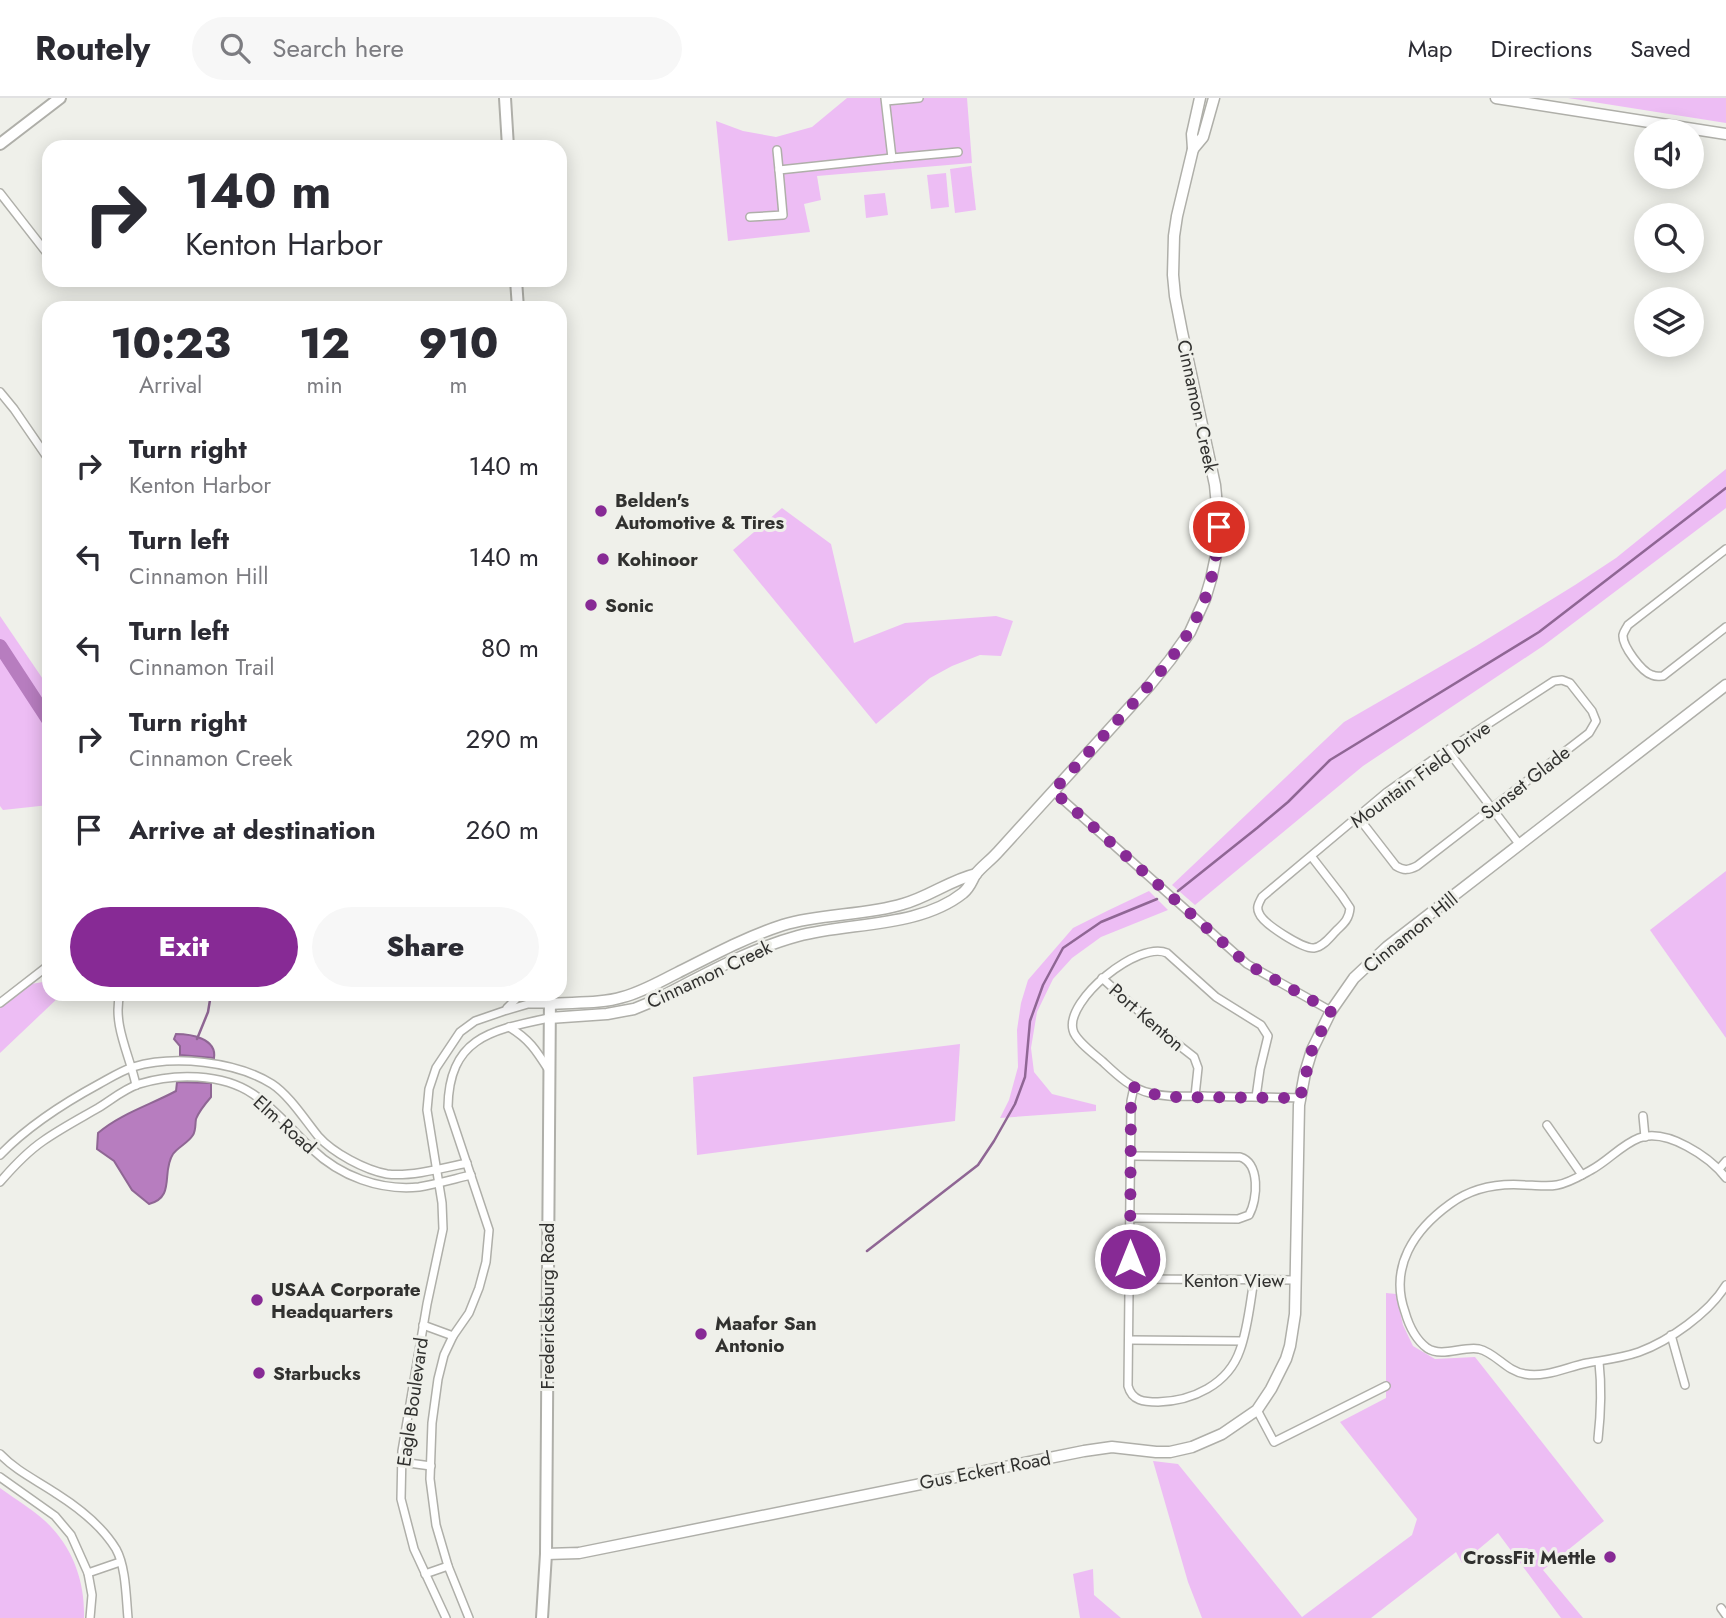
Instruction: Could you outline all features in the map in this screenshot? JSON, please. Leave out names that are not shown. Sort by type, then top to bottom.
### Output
[{"type":"main road","points":[[0,144],[60,98]]},
{"type":"main road","points":[[505,98],[508,140]]},
{"type":"main road","name":"Fredericksburg Road","points":[[542,1618],[546,1554],[550,1001]]},
{"type":"street","points":[[892,159],[886,100],[919,98]]},
{"type":"street","name":"Cinnamon Creek","points":[[550,1018],[634,1009],[764,947],[825,930],[915,916],[961,894],[970,886],[976,874],[1149,686],[1181,646],[1204,603],[1212,579],[1219,527],[1215,485],[1182,332],[1173,275],[1177,216],[1194,149],[1192,134],[1200,98]]},
{"type":"street","name":"Cinnamon Creek","points":[[1194,149],[1203,137],[1214,98]]},
{"type":"street","points":[[1496,98],[1726,134]]},
{"type":"street","points":[[750,217],[783,215],[777,150]]},
{"type":"street","points":[[779,170],[958,152]]},
{"type":"street","points":[[0,193],[42,247]]},
{"type":"street","points":[[0,392],[42,450]]},
{"type":"street","points":[[1726,549],[1626,628],[1623,634],[1625,647],[1645,671],[1655,676],[1663,676],[1726,627]]},
{"type":"street","name":"Mountain Field Drive","points":[[1311,856],[1350,908],[1348,920],[1321,946],[1308,948],[1265,922],[1259,915],[1258,908],[1262,897],[1311,856],[1388,792],[1546,686],[1562,680]]},
{"type":"street","name":"Sunset Glade","points":[[1358,817],[1396,866],[1405,870],[1417,866],[1593,729],[1596,721],[1592,711],[1570,683],[1562,680]]},
{"type":"street","name":"Cinnamon Hill","points":[[1257,1410],[1279,1375],[1290,1346],[1295,1314],[1300,1098],[1312,1050],[1331,1011],[1354,978],[1370,962],[1726,685]]},
{"type":"street","points":[[1448,751],[1520,845]]},
{"type":"street","points":[[1053,791],[1247,964],[1331,1011]]},
{"type":"street","name":"Cinnamon Creek","points":[[567,1000],[603,1001],[622,998],[727,947],[784,925],[912,902],[960,878],[976,874]]},
{"type":"street","points":[[938,891],[944,904]]},
{"type":"street","points":[[1256,1097],[1268,1036],[1266,1030],[1216,997],[1167,953],[1155,951],[1127,961],[1102,978],[1082,1003],[1072,1025],[1076,1037],[1134,1087],[1147,1093],[1171,1097],[1300,1098]]},
{"type":"street","points":[[0,1003],[42,970]]},
{"type":"street","name":"Port Kenton","points":[[1102,978],[1194,1058],[1198,1068],[1195,1096]]},
{"type":"street","points":[[659,982],[666,995]]},
{"type":"street","points":[[118,1001],[118,1019],[136,1085]]},
{"type":"street","points":[[504,1011],[514,1001]]},
{"type":"street","name":"Eagle Boulevard","points":[[446,1618],[414,1549],[401,1499],[401,1462],[423,1325],[443,1230],[442,1203],[427,1110],[429,1089],[436,1068],[460,1032],[475,1021],[541,1001]]},
{"type":"street","name":"Eagle Boulevard","points":[[469,1618],[448,1566],[436,1525],[430,1466],[432,1423],[444,1355],[453,1335],[469,1313],[486,1262],[489,1230],[448,1107],[448,1091],[451,1074],[461,1056],[475,1042],[508,1027],[550,1018]]},
{"type":"street","points":[[508,1027],[532,1045],[549,1070]]},
{"type":"street","name":"Elm Road","points":[[0,1156],[10,1145],[68,1101],[133,1068],[178,1061],[216,1063],[251,1074],[274,1085],[322,1140],[338,1154],[360,1165],[388,1174],[415,1173],[467,1163]]},
{"type":"street","name":"Elm Road","points":[[0,1182],[41,1143],[136,1085],[174,1077],[212,1079],[236,1084],[254,1095],[336,1168],[363,1181],[395,1188],[419,1187],[471,1175]]},
{"type":"street","points":[[1134,1087],[1131,1101],[1128,1386],[1134,1398],[1140,1401],[1169,1402],[1207,1390],[1218,1381],[1237,1358],[1254,1280]]},
{"type":"street","points":[[1643,1116],[1645,1137]]},
{"type":"street","points":[[1546,1125],[1582,1175]]},
{"type":"street","points":[[1726,1178],[1719,1169],[1674,1139],[1654,1136],[1639,1138],[1598,1166],[1554,1186],[1492,1185],[1466,1194],[1429,1221],[1414,1239],[1405,1257],[1400,1294],[1412,1331],[1432,1351],[1469,1348],[1481,1350],[1491,1354],[1507,1367],[1526,1375],[1598,1362],[1651,1347],[1690,1323],[1712,1304],[1726,1286]]},
{"type":"street","points":[[1130,1156],[1245,1158],[1252,1167],[1255,1188],[1253,1209],[1245,1218],[1130,1218]]},
{"type":"street","points":[[1719,1169],[1726,1161]]},
{"type":"street","name":"Kenton View","points":[[1129,1279],[1296,1280]]},
{"type":"street","points":[[423,1325],[453,1335]]},
{"type":"street","points":[[1671,1335],[1685,1385]]},
{"type":"street","points":[[1129,1340],[1242,1341]]},
{"type":"street","points":[[1598,1362],[1602,1387],[1598,1439]]},
{"type":"street","points":[[1257,1410],[1274,1442],[1386,1386]]},
{"type":"street","name":"Gus Eckert Road","points":[[546,1554],[579,1553],[1093,1449],[1126,1447],[1156,1452],[1182,1450],[1212,1440],[1257,1410]]},
{"type":"street","points":[[0,1454],[27,1476],[93,1520],[117,1550],[124,1576],[128,1618]]},
{"type":"street","points":[[401,1462],[430,1466]]},
{"type":"street","points":[[0,1477],[55,1516],[71,1535],[88,1573],[92,1595],[90,1618]]},
{"type":"street","points":[[88,1573],[120,1562]]},
{"type":"street","points":[[425,1574],[448,1566]]},
{"type":"shaded area","points":[[847,98],[967,98],[972,163],[817,176],[821,200],[804,204],[810,232],[728,241],[716,121],[743,131],[776,137],[812,127]]},
{"type":"shaded area","points":[[1568,98],[1726,98],[1726,123]]},
{"type":"shaded area","points":[[971,166],[976,210],[955,213],[950,169]]},
{"type":"shaded area","points":[[946,173],[949,207],[931,209],[927,175]]},
{"type":"shaded area","points":[[885,193],[888,215],[866,218],[864,195]]},
{"type":"shaded area","points":[[1726,469],[1726,508],[1543,646],[1363,766],[1195,905],[1172,885],[1344,722],[1476,646],[1616,558]]},
{"type":"shaded area","points":[[782,508],[831,544],[854,643],[905,623],[996,616],[1013,621],[1001,656],[980,655],[952,666],[930,678],[876,724],[733,550]]},
{"type":"shaded area","points":[[0,616],[42,678],[42,806],[3,810],[0,806]]},
{"type":"shaded area","points":[[1726,871],[1726,1038],[1650,930]]},
{"type":"shaded area","points":[[1149,891],[1168,910],[1101,937],[1072,958],[1053,979],[1037,1012],[1031,1048],[1034,1072],[1052,1094],[1096,1105],[1096,1111],[1000,1118],[1009,1100],[1018,1067],[1017,1030],[1028,980],[1073,928]]},
{"type":"shaded area","points":[[42,982],[42,1001],[55,1001],[0,1053],[0,1008],[31,984]]},
{"type":"shaded area","points":[[176,1034],[201,1038],[211,1046],[214,1058],[180,1055],[180,1046],[174,1039]]},
{"type":"shaded area","points":[[960,1044],[955,1121],[697,1155],[693,1077]]},
{"type":"shaded area","points":[[177,1082],[211,1083],[211,1097],[197,1116],[193,1135],[173,1154],[162,1196],[149,1204],[132,1190],[114,1161],[97,1149],[98,1133],[125,1115],[176,1091]]},
{"type":"shaded area","points":[[1386,1293],[1396,1294],[1403,1325],[1413,1346],[1435,1359],[1475,1357],[1604,1521],[1543,1570],[1583,1618],[1561,1618],[1498,1533],[1462,1563],[1456,1552],[1371,1618],[1202,1618],[1188,1582],[1153,1461],[1178,1464],[1302,1617],[1412,1535],[1417,1519],[1340,1422],[1386,1398]]},
{"type":"shaded area","points":[[0,1488],[47,1522],[67,1548],[77,1570],[83,1594],[84,1618],[0,1618]]},
{"type":"shaded area","points":[[1093,1569],[1094,1595],[1121,1618],[1080,1618],[1073,1574]]},
{"type":"waterway","points":[[1178,891],[1288,802],[1330,760],[1539,632],[1726,488]]},
{"type":"waterway","points":[[0,646],[42,710]]},
{"type":"waterway","points":[[867,1251],[978,1165],[994,1141],[1015,1104],[1025,1077],[1030,1021],[1043,985],[1063,948],[1101,922],[1157,899]]},
{"type":"waterway","points":[[197,1039],[210,1001]]},
{"type":"place","name":"Belden's Automotive & Tires","points":[[601,511]]},
{"type":"place","name":"Kohinoor","points":[[603,559]]},
{"type":"place","name":"Sonic","points":[[591,605]]},
{"type":"place","name":"USAA Corporate Headquarters","points":[[257,1300]]},
{"type":"place","name":"Maafor San Antonio","points":[[701,1334]]},
{"type":"place","name":"Starbucks","points":[[259,1373]]},
{"type":"place","name":"CrossFit Mettle","points":[[1610,1557]]},
{"type":"route","points":[[1130,1259],[1131,1101],[1134,1087],[1147,1093],[1171,1097],[1300,1098],[1312,1050],[1331,1011],[1247,964],[1053,791],[1149,686],[1190,632],[1212,579],[1219,527]]}]
